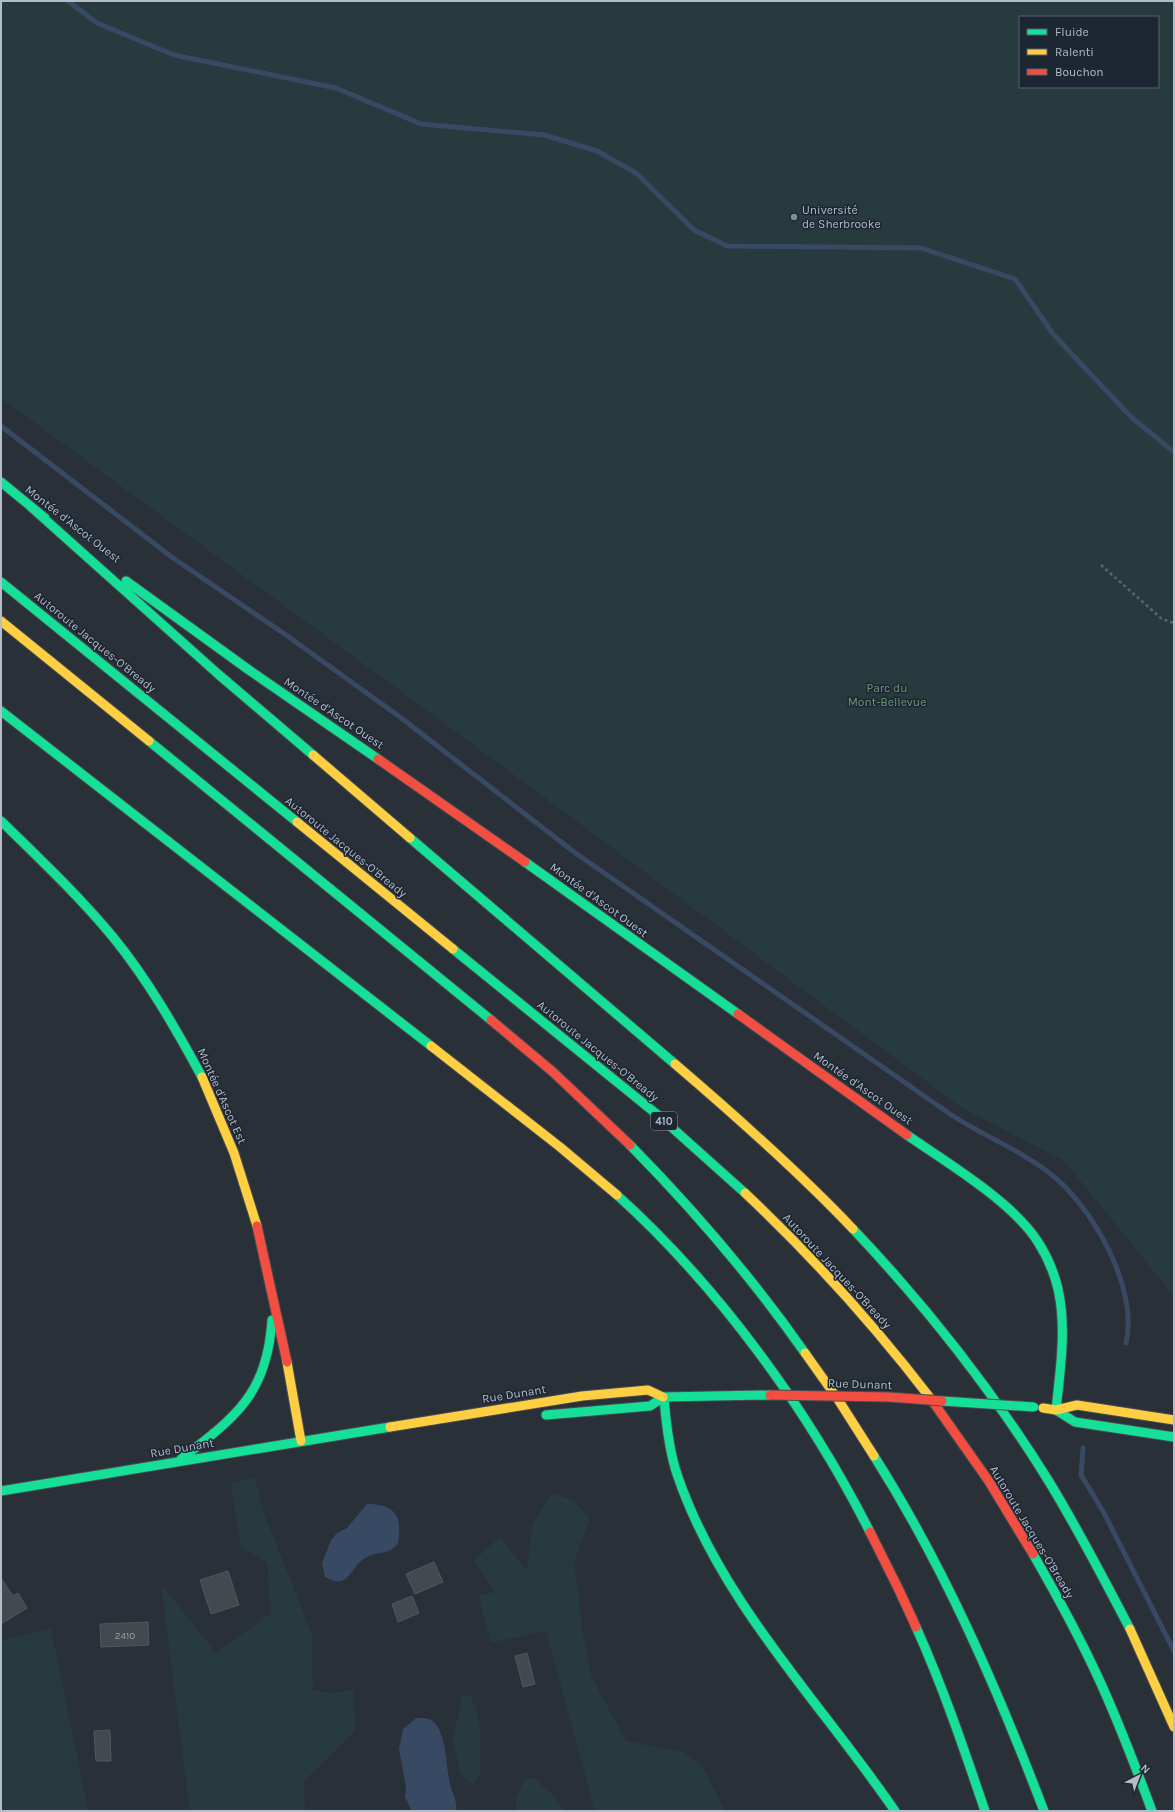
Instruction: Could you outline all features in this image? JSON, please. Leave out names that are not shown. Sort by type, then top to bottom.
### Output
[{"type":"main road","name":"Montée d'Ascot Ouest","points":[[1,482],[132,585],[218,648],[463,817],[978,1185],[1015,1214],[1028,1228],[1040,1245],[1051,1266],[1058,1287],[1063,1327],[1056,1410]]},
{"type":"main road","points":[[30,506],[218,674],[751,1129],[797,1170],[854,1228],[897,1275],[952,1341],[1028,1448],[1073,1520],[1110,1587],[1144,1656],[1174,1727]]},
{"type":"main road","name":"Autoroute Jacques-O'Bready","points":[[1,582],[659,1116],[754,1200],[833,1282],[878,1333],[926,1393],[974,1460],[1022,1536],[1058,1598],[1091,1665],[1122,1733],[1152,1811]]},
{"type":"main road","points":[[1,621],[508,1034],[612,1128],[692,1211],[740,1268],[797,1340],[840,1401],[890,1480],[940,1568],[970,1629],[1010,1721],[1044,1811]]},
{"type":"main road","points":[[1,711],[565,1151],[627,1204],[695,1274],[741,1330],[777,1378],[825,1452],[866,1524],[908,1608],[932,1664],[957,1727],[985,1811]]},
{"type":"main road","name":"Montée d'Ascot Est","points":[[1,821],[55,873],[101,922],[140,973],[174,1026],[210,1094],[240,1167],[260,1237],[272,1299],[288,1366],[301,1441]]},
{"type":"main road","points":[[179,1461],[232,1417],[252,1393],[265,1366],[268,1354],[272,1318],[272,1299]]},
{"type":"main road","name":"Rue Dunant","points":[[1,1491],[582,1396],[648,1390],[664,1397],[752,1395],[889,1397],[1034,1407],[1056,1410],[1077,1405],[1174,1420]]},
{"type":"main road","points":[[664,1397],[669,1442],[678,1477],[691,1510],[717,1562],[759,1625],[860,1761],[895,1811]]},
{"type":"main road","name":"Rue Dunant","points":[[534,1416],[650,1406],[664,1397]]},
{"type":"main road","name":"Rue Dunant","points":[[1056,1410],[1075,1422],[1174,1437]]},
{"type":"main road","name":"Rue Dunant","points":[[367,1430],[503,1418]]},
{"type":"path","points":[[1101,565],[1162,619],[1174,623]]},
{"type":"green space","name":"Parc du Mont-Bellevue","points":[[1,1],[1174,1],[1174,1296],[1064,1161],[962,1108],[467,740],[1,398]]},
{"type":"green space","points":[[255,1478],[262,1508],[312,1635],[313,1690],[333,1693],[353,1690],[355,1731],[304,1781],[305,1811],[190,1811],[161,1584],[216,1653],[271,1613],[267,1563],[254,1554],[241,1548],[231,1483]]},
{"type":"green space","points":[[550,1495],[563,1496],[578,1505],[590,1520],[574,1561],[582,1628],[591,1676],[626,1741],[683,1752],[703,1767],[724,1808],[723,1811],[595,1811],[546,1631],[491,1643],[479,1596],[494,1592],[474,1560],[500,1537],[527,1571],[532,1526]]},
{"type":"green space","points":[[51,1629],[88,1811],[1,1811],[1,1640]]},
{"type":"green space","points":[[463,1694],[471,1697],[475,1706],[479,1725],[480,1776],[472,1785],[460,1773],[453,1738]]},
{"type":"green space","points":[[532,1777],[553,1795],[565,1811],[516,1811],[516,1800],[524,1780]]},
{"type":"water","points":[[367,1504],[381,1505],[391,1510],[395,1514],[399,1525],[399,1539],[397,1544],[389,1551],[369,1556],[362,1560],[348,1577],[341,1581],[332,1580],[325,1577],[322,1563],[331,1540],[337,1533],[347,1528]]},
{"type":"water","points":[[416,1718],[426,1718],[431,1720],[440,1732],[445,1750],[450,1784],[456,1804],[456,1811],[412,1811],[405,1797],[406,1787],[399,1749],[403,1729]]},
{"type":"building","points":[[434,1562],[443,1582],[415,1594],[406,1574]]},
{"type":"building","points":[[228,1571],[239,1605],[211,1614],[200,1580]]},
{"type":"building","points":[[1,1578],[13,1596],[18,1593],[27,1608],[1,1624]]},
{"type":"building","points":[[412,1596],[419,1613],[398,1622],[392,1604]]},
{"type":"building","points":[[148,1622],[149,1645],[101,1647],[100,1624]]},
{"type":"building","points":[[527,1653],[535,1684],[523,1687],[515,1656]]},
{"type":"building","points":[[110,1730],[111,1761],[96,1761],[94,1731]]},
{"type":"waterway","points":[[68,1],[97,23],[174,55],[336,88],[421,124],[544,135],[597,151],[636,173],[694,230],[727,246],[921,248],[1015,279],[1053,334],[1131,417],[1174,452]]},
{"type":"waterway","points":[[1,426],[173,558],[286,635],[400,717],[574,852],[950,1114],[1028,1158],[1052,1175],[1067,1189],[1083,1208],[1097,1228],[1109,1251],[1119,1275],[1126,1299],[1128,1322],[1126,1343]]},
{"type":"waterway","points":[[1083,1448],[1081,1475],[1104,1513],[1174,1651]]},
{"type":"traffic: fast","points":[[1,482],[45,518]]},
{"type":"traffic: fast","points":[[30,506],[218,674],[313,755]]},
{"type":"traffic: fast","points":[[126,581],[249,670],[378,759]]},
{"type":"traffic: fast","points":[[1,582],[297,822]]},
{"type":"traffic: fast","points":[[1,711],[431,1046]]},
{"type":"traffic: fast","points":[[149,741],[491,1020]]},
{"type":"traffic: fast","points":[[1,821],[72,892],[126,953],[161,1005],[202,1077]]},
{"type":"traffic: fast","points":[[410,838],[675,1064]]},
{"type":"traffic: fast","points":[[525,862],[738,1014]]},
{"type":"traffic: fast","points":[[453,949],[659,1116],[745,1193]]},
{"type":"traffic: fast","points":[[907,1135],[959,1170],[996,1198],[1027,1227],[1044,1253],[1052,1270],[1061,1304],[1062,1350],[1056,1410]]},
{"type":"traffic: fast","points":[[630,1145],[700,1220],[744,1272],[805,1353]]},
{"type":"traffic: fast","points":[[617,1195],[655,1231],[691,1269],[726,1310],[758,1352],[790,1396],[819,1441],[846,1486],[870,1532]]},
{"type":"traffic: fast","points":[[853,1229],[906,1288],[957,1350],[981,1381],[1027,1447],[1059,1498],[1130,1629]]},
{"type":"traffic: fast","points":[[181,1459],[218,1430],[245,1402],[256,1385],[263,1367],[269,1345],[272,1320]]},
{"type":"traffic: fast","points":[[663,1397],[770,1395]]},
{"type":"traffic: fast","points":[[546,1415],[650,1406],[664,1397]]},
{"type":"traffic: fast","points":[[664,1397],[668,1438],[678,1477],[697,1523],[720,1567],[746,1609],[775,1650],[895,1811]]},
{"type":"traffic: fast","points":[[942,1401],[1034,1407]]},
{"type":"traffic: fast","points":[[1056,1410],[1075,1422],[1174,1437]]},
{"type":"traffic: fast","points":[[1,1491],[390,1427]]},
{"type":"traffic: fast","points":[[874,1456],[900,1498],[947,1585],[1008,1719],[1044,1811]]},
{"type":"traffic: fast","points":[[1033,1554],[1082,1644],[1097,1675],[1133,1760],[1152,1811]]},
{"type":"traffic: fast","points":[[916,1627],[944,1695],[985,1811]]},
{"type":"traffic: slow","points":[[1,621],[149,741]]},
{"type":"traffic: slow","points":[[313,755],[410,838]]},
{"type":"traffic: slow","points":[[297,822],[453,949]]},
{"type":"traffic: slow","points":[[431,1046],[560,1147],[617,1195]]},
{"type":"traffic: slow","points":[[675,1064],[766,1144],[853,1229]]},
{"type":"traffic: slow","points":[[202,1077],[234,1153],[257,1226]]},
{"type":"traffic: slow","points":[[745,1193],[819,1267],[888,1345],[931,1399]]},
{"type":"traffic: slow","points":[[805,1353],[839,1401],[874,1456]]},
{"type":"traffic: slow","points":[[287,1362],[301,1441]]},
{"type":"traffic: slow","points":[[390,1427],[582,1396],[648,1390],[663,1397]]},
{"type":"traffic: slow","points":[[1043,1408],[1056,1410],[1077,1405],[1174,1420]]},
{"type":"traffic: slow","points":[[1130,1629],[1174,1727]]},
{"type":"traffic: jam","points":[[378,759],[525,862]]},
{"type":"traffic: jam","points":[[738,1014],[907,1135]]},
{"type":"traffic: jam","points":[[491,1020],[553,1072],[630,1145]]},
{"type":"traffic: jam","points":[[257,1226],[287,1362]]},
{"type":"traffic: jam","points":[[770,1395],[889,1397],[942,1401]]},
{"type":"traffic: jam","points":[[931,1399],[988,1480],[1033,1554]]},
{"type":"traffic: jam","points":[[870,1532],[916,1627]]},
{"type":"place","name":"Université de Sherbrooke","points":[[794,217]]}]
